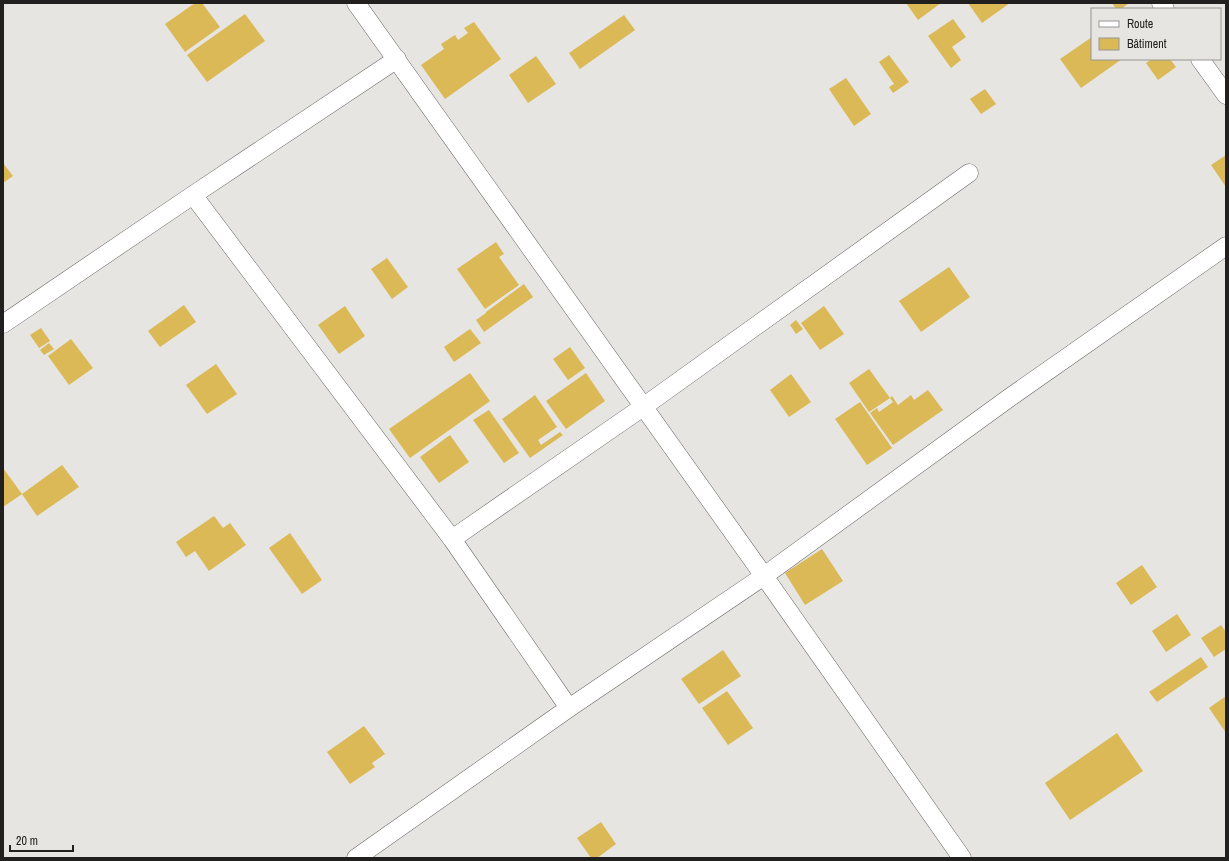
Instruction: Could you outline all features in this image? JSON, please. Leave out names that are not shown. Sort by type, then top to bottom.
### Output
[{"type":"street","points":[[356,3],[764,576],[962,858]]},
{"type":"street","points":[[3,324],[193,195],[397,60]]},
{"type":"street","points":[[1201,60],[1226,95]]},
{"type":"street","points":[[452,539],[644,407],[969,173]]},
{"type":"street","points":[[193,195],[452,539],[569,708]]},
{"type":"street","points":[[356,858],[569,708],[764,576],[1002,403],[1226,246]]},
{"type":"building","points":[[195,3],[202,3],[220,27],[185,52],[165,24]]},
{"type":"building","points":[[906,3],[941,3],[918,20]]},
{"type":"building","points":[[968,3],[1010,3],[982,23]]},
{"type":"building","points":[[1112,3],[1129,3],[1122,8],[1115,8]]},
{"type":"building","points":[[245,14],[265,41],[207,82],[187,55]]},
{"type":"building","points":[[624,15],[635,30],[580,69],[569,53]]},
{"type":"building","points":[[953,19],[966,37],[952,47],[961,60],[951,68],[928,36]]},
{"type":"building","points":[[474,22],[501,59],[445,99],[421,65],[444,49],[441,44],[455,35],[458,40],[468,33],[464,28]]},
{"type":"building","points":[[1091,38],[1091,60],[1121,60],[1081,88],[1060,59]]},
{"type":"building","points":[[889,55],[909,82],[893,93],[889,87],[894,84],[879,62]]},
{"type":"building","points":[[536,56],[556,84],[528,103],[509,75]]},
{"type":"building","points":[[1150,60],[1171,60],[1176,67],[1158,80],[1146,63]]},
{"type":"building","points":[[846,78],[871,114],[854,126],[829,89]]},
{"type":"building","points":[[985,89],[996,104],[981,114],[970,99]]},
{"type":"building","points":[[1226,155],[1226,187],[1211,165]]},
{"type":"building","points":[[3,163],[13,176],[3,183]]},
{"type":"building","points":[[496,242],[504,254],[499,257],[519,285],[485,309],[457,269]]},
{"type":"building","points":[[387,258],[408,287],[392,299],[371,269]]},
{"type":"building","points":[[949,267],[970,297],[921,332],[899,301]]},
{"type":"building","points":[[524,284],[533,297],[484,332],[476,320]]},
{"type":"building","points":[[184,305],[196,322],[160,347],[148,331]]},
{"type":"building","points":[[345,306],[365,336],[339,354],[318,325]]},
{"type":"building","points":[[824,306],[844,334],[820,350],[801,323]]},
{"type":"building","points":[[796,320],[803,329],[796,334],[790,325]]},
{"type":"building","points":[[41,328],[50,341],[39,348],[30,335]]},
{"type":"building","points":[[470,329],[481,343],[454,362],[444,347]]},
{"type":"building","points":[[71,339],[93,368],[69,385],[48,356]]},
{"type":"building","points":[[49,343],[54,349],[44,355],[40,350]]},
{"type":"building","points":[[570,347],[585,368],[568,380],[553,359]]},
{"type":"building","points":[[216,364],[237,394],[207,414],[186,385]]},
{"type":"building","points":[[869,369],[890,398],[869,412],[849,383]]},
{"type":"building","points":[[470,373],[490,401],[410,458],[389,429]]},
{"type":"building","points":[[586,373],[605,401],[566,429],[546,401]]},
{"type":"building","points":[[791,374],[811,402],[789,417],[770,390]]},
{"type":"building","points":[[928,390],[943,410],[893,445],[870,413],[877,408],[879,412],[893,402],[890,398],[892,396],[898,405],[911,395],[914,400]]},
{"type":"building","points":[[535,395],[557,427],[538,440],[541,445],[560,432],[563,435],[530,458],[502,419]]},
{"type":"building","points":[[860,402],[892,448],[867,465],[835,419]]},
{"type":"building","points":[[489,410],[519,453],[504,463],[473,420]]},
{"type":"building","points":[[450,435],[469,462],[439,483],[420,457]]},
{"type":"building","points":[[62,465],[79,487],[37,516],[22,494]]},
{"type":"building","points":[[3,468],[22,494],[3,507]]},
{"type":"building","points":[[214,516],[223,528],[230,523],[246,545],[209,571],[195,551],[186,557],[176,542]]},
{"type":"building","points":[[290,533],[322,580],[302,594],[269,548]]},
{"type":"building","points":[[822,549],[843,581],[805,605],[785,573]]},
{"type":"building","points":[[1142,565],[1157,587],[1131,605],[1116,583]]},
{"type":"building","points":[[1177,614],[1191,635],[1166,652],[1152,631]]},
{"type":"building","points":[[1221,625],[1226,632],[1226,649],[1214,657],[1201,638]]},
{"type":"building","points":[[723,650],[741,676],[699,704],[681,679]]},
{"type":"building","points":[[1201,657],[1208,667],[1157,702],[1149,692]]},
{"type":"building","points":[[727,691],[753,728],[728,745],[702,708]]},
{"type":"building","points":[[1226,696],[1226,733],[1209,708]]},
{"type":"building","points":[[364,726],[385,754],[372,763],[375,767],[350,784],[327,752]]},
{"type":"building","points":[[1117,733],[1143,771],[1070,820],[1045,783]]},
{"type":"building","points":[[601,822],[616,844],[597,858],[591,858],[577,838]]}]
